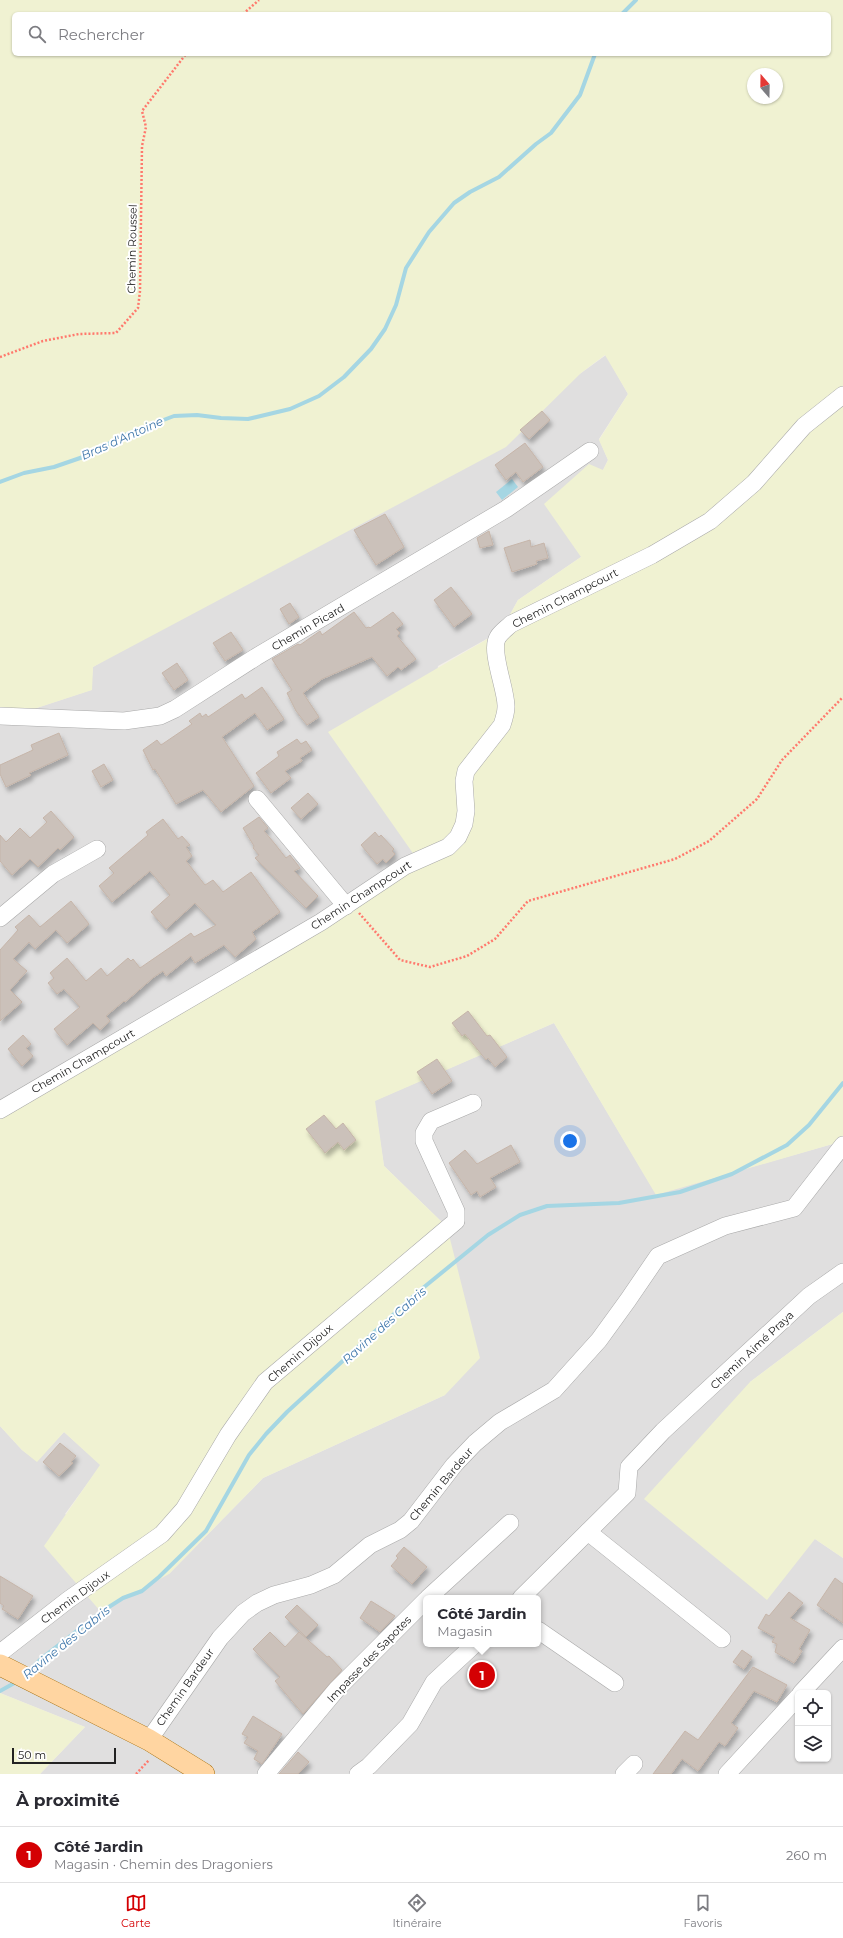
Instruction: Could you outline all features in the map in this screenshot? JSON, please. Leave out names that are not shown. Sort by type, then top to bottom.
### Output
[{"type":"main road","points":[[1,1661],[38,1685],[149,1740],[204,1774]]},
{"type":"street","name":"Chemin Champcourt","points":[[0,1110],[348,905],[405,866],[448,847],[458,837],[464,824],[466,811],[464,781],[466,771],[502,725],[505,716],[506,706],[499,674],[496,648],[497,638],[511,624],[652,555],[710,521],[754,483],[804,426],[843,395]]},
{"type":"street","name":"Chemin Picard","points":[[0,716],[124,721],[160,716],[175,709],[256,657],[506,509],[590,451]]},
{"type":"street","points":[[257,799],[348,905]]},
{"type":"street","points":[[0,918],[53,874],[97,849]]},
{"type":"street","name":"Chemin Dijoux","points":[[1,1661],[68,1600],[162,1534],[184,1509],[228,1435],[265,1382],[456,1220],[456,1211],[424,1142],[424,1133],[431,1121],[472,1103]]},
{"type":"street","name":"Chemin Bardeur","points":[[149,1740],[220,1638],[244,1613],[257,1603],[274,1595],[311,1585],[334,1575],[370,1545],[400,1530],[411,1521],[454,1465],[475,1443],[500,1422],[554,1390],[599,1340],[658,1256],[725,1226],[794,1208],[843,1145]]},
{"type":"street","name":"Chemin Aimé Praya","points":[[524,1595],[627,1493],[629,1467],[663,1431],[809,1296],[843,1272]]},
{"type":"street","name":"Impasse des Sapotes","points":[[431,1595],[510,1523]]},
{"type":"street","points":[[588,1532],[722,1639]]},
{"type":"street","name":"Impasse des Sapotes","points":[[266,1774],[337,1689],[423,1603]]},
{"type":"street","points":[[541,1632],[615,1683]]},
{"type":"street","points":[[358,1774],[369,1766],[410,1724],[434,1682],[472,1647]]},
{"type":"street","points":[[804,1690],[843,1648]]},
{"type":"street","points":[[727,1774],[795,1700]]},
{"type":"path","points":[[245,12],[259,0]]},
{"type":"path","name":"Chemin Roussel","points":[[0,357],[44,341],[79,334],[116,333],[138,308],[140,291],[142,146],[146,127],[142,111],[184,56]]},
{"type":"path","points":[[348,905],[400,960],[430,967],[467,956],[495,939],[528,901],[674,858],[709,841],[757,799],[782,760],[843,697]]},
{"type":"shaded area","points":[[606,355],[628,394],[599,439],[608,460],[603,470],[581,557],[518,600],[501,631],[438,666],[413,851],[417,859],[0,1110],[0,720],[91,690],[93,667],[581,373]]},
{"type":"shaded area","points":[[554,1023],[656,1194],[843,1141],[843,1312],[750,1382],[815,1539],[843,1558],[843,1774],[40,1774],[85,1727],[0,1693],[0,1426],[22,1450],[37,1461],[64,1432],[101,1465],[65,1514],[169,1574],[263,1478],[445,1395],[447,1227],[384,1166],[374,1101]]},
{"type":"green space","points":[[0,0],[843,0],[843,1141],[656,1195],[554,1023],[375,1101],[384,1166],[447,1227],[480,1358],[445,1395],[263,1478],[169,1574],[101,1612],[44,1546],[100,1465],[64,1432],[37,1462],[22,1450],[0,1426],[0,1110],[417,859],[328,732],[501,631],[518,600],[581,557],[544,504],[589,464],[603,470],[608,460],[599,440],[628,394],[605,355],[581,373],[506,447],[93,667],[92,690],[0,720]]},
{"type":"green space","points":[[843,1312],[843,1558],[815,1539],[767,1600],[644,1499],[750,1382]]},
{"type":"green space","points":[[0,1693],[85,1727],[40,1774],[0,1774]]},
{"type":"water","points":[[512,479],[518,487],[502,500],[496,492]]},
{"type":"building","points":[[542,411],[550,420],[529,439],[520,430]]},
{"type":"building","points":[[525,443],[543,467],[523,482],[516,472],[506,480],[495,465]]},
{"type":"building","points":[[385,514],[404,547],[376,565],[354,530]]},
{"type":"building","points":[[489,531],[493,545],[480,548],[477,538]]},
{"type":"building","points":[[530,540],[531,547],[544,543],[548,558],[536,561],[537,564],[512,572],[504,548]]},
{"type":"building","points":[[451,587],[472,614],[454,627],[434,600]]},
{"type":"building","points":[[290,603],[299,617],[289,624],[280,609]]},
{"type":"building","points":[[354,612],[366,628],[370,628],[393,612],[403,624],[396,629],[400,633],[397,636],[416,659],[401,670],[398,667],[387,676],[372,657],[322,679],[303,693],[319,717],[307,725],[296,711],[287,693],[292,690],[272,659],[298,644],[300,645],[320,631],[322,635]]},
{"type":"building","points":[[231,632],[243,650],[225,661],[213,643]]},
{"type":"building","points":[[177,663],[188,680],[174,690],[162,673]]},
{"type":"building","points":[[262,687],[284,719],[267,730],[255,713],[222,737],[254,786],[221,812],[203,790],[176,804],[155,769],[153,770],[143,750],[157,740],[161,745],[192,724],[189,721],[200,713],[202,717],[206,714],[208,717],[242,694],[245,699]]},
{"type":"building","points":[[59,733],[68,755],[29,773],[31,775],[6,787],[0,774],[0,765],[33,750],[31,745]]},
{"type":"building","points":[[297,739],[301,744],[306,741],[312,750],[300,758],[302,761],[285,771],[291,778],[271,793],[256,773],[279,756],[277,752]]},
{"type":"building","points":[[104,764],[113,780],[101,787],[92,771]]},
{"type":"building","points":[[308,793],[318,804],[301,819],[291,808]]},
{"type":"building","points":[[51,811],[74,837],[60,850],[58,848],[38,867],[30,859],[12,875],[0,861],[0,835],[6,842],[20,828],[30,838],[47,822],[43,818]]},
{"type":"building","points":[[259,817],[268,828],[264,831],[286,858],[290,855],[300,868],[294,871],[318,896],[306,908],[255,858],[259,855],[253,848],[254,846],[243,828]]},
{"type":"building","points":[[163,819],[178,839],[182,836],[190,845],[186,847],[192,856],[186,861],[205,885],[213,880],[223,892],[251,872],[280,912],[252,932],[256,939],[235,957],[224,945],[195,963],[191,956],[166,976],[163,971],[154,977],[125,1002],[124,1001],[106,1016],[110,1021],[100,1030],[93,1023],[67,1045],[54,1029],[80,1007],[64,989],[57,994],[48,983],[54,978],[50,973],[67,958],[86,981],[101,968],[107,976],[128,958],[131,961],[133,959],[140,968],[191,933],[194,937],[216,925],[195,903],[166,929],[151,912],[170,895],[150,871],[112,902],[99,886],[114,873],[109,868],[148,835],[146,832]]},
{"type":"building","points":[[375,832],[379,837],[381,835],[394,849],[392,851],[395,854],[386,863],[383,859],[377,864],[361,845]]},
{"type":"building","points":[[71,901],[89,924],[67,943],[56,930],[35,949],[29,942],[13,959],[27,971],[10,990],[22,1002],[0,1021],[0,950],[18,930],[15,927],[29,915],[40,927]]},
{"type":"building","points":[[468,1011],[487,1036],[490,1035],[507,1057],[495,1067],[488,1058],[486,1060],[465,1034],[462,1036],[452,1023]]},
{"type":"building","points":[[23,1035],[31,1044],[26,1048],[33,1056],[22,1066],[8,1049]]},
{"type":"building","points":[[437,1059],[452,1081],[432,1094],[417,1072]]},
{"type":"building","points":[[324,1115],[336,1129],[343,1123],[356,1140],[344,1150],[338,1142],[325,1153],[306,1129]]},
{"type":"building","points":[[511,1145],[520,1162],[490,1178],[496,1187],[480,1197],[477,1191],[471,1195],[449,1163],[465,1150],[477,1164]]},
{"type":"building","points":[[60,1443],[76,1456],[71,1462],[73,1463],[59,1476],[43,1462]]},
{"type":"building","points":[[404,1547],[427,1567],[412,1584],[391,1566],[398,1558],[396,1556]]},
{"type":"building","points":[[0,1576],[33,1596],[18,1619],[2,1609],[4,1606],[0,1603]]},
{"type":"building","points":[[835,1578],[843,1584],[843,1623],[817,1605]]},
{"type":"building","points":[[789,1592],[803,1603],[790,1618],[810,1630],[799,1649],[802,1651],[794,1663],[775,1652],[777,1644],[772,1642],[775,1637],[758,1628],[766,1614],[769,1616]]},
{"type":"building","points":[[371,1601],[395,1616],[380,1632],[360,1618]]},
{"type":"building","points":[[297,1605],[318,1625],[306,1637],[285,1617]]},
{"type":"building","points":[[270,1632],[285,1647],[299,1632],[327,1657],[329,1656],[342,1670],[303,1714],[275,1681],[280,1677],[253,1649]]},
{"type":"building","points":[[742,1650],[752,1657],[744,1669],[733,1662]]},
{"type":"building","points":[[753,1667],[787,1685],[777,1702],[754,1691],[731,1723],[738,1728],[725,1746],[719,1742],[698,1771],[682,1759],[671,1774],[653,1774],[685,1731],[698,1740]]},
{"type":"building","points":[[253,1716],[282,1734],[262,1764],[254,1759],[258,1751],[244,1743],[248,1737],[242,1734]]},
{"type":"building","points":[[298,1752],[309,1762],[298,1774],[279,1774]]},
{"type":"waterway","name":"Bras d'Antoine","points":[[624,12],[636,0]]},
{"type":"waterway","name":"Bras d'Antoine","points":[[0,482],[24,473],[54,467],[83,457],[129,433],[174,416],[197,415],[248,419],[290,409],[319,396],[344,377],[371,349],[385,329],[396,305],[406,268],[429,232],[454,203],[470,192],[499,177],[536,144],[551,133],[580,95],[594,56]]},
{"type":"waterway","name":"Ravine des Cabris","points":[[27,1673],[42,1658],[101,1612],[123,1598],[142,1591],[159,1577],[206,1531],[249,1455],[287,1412],[418,1292],[488,1235],[520,1215],[547,1206],[619,1203],[680,1192],[732,1174],[787,1145],[809,1125],[843,1083]]},
{"type":"waterway","name":"Ravine des Cabris","points":[[0,1691],[18,1681]]},
{"type":"place","name":"Côté Jardin","points":[[482,1675]]}]
